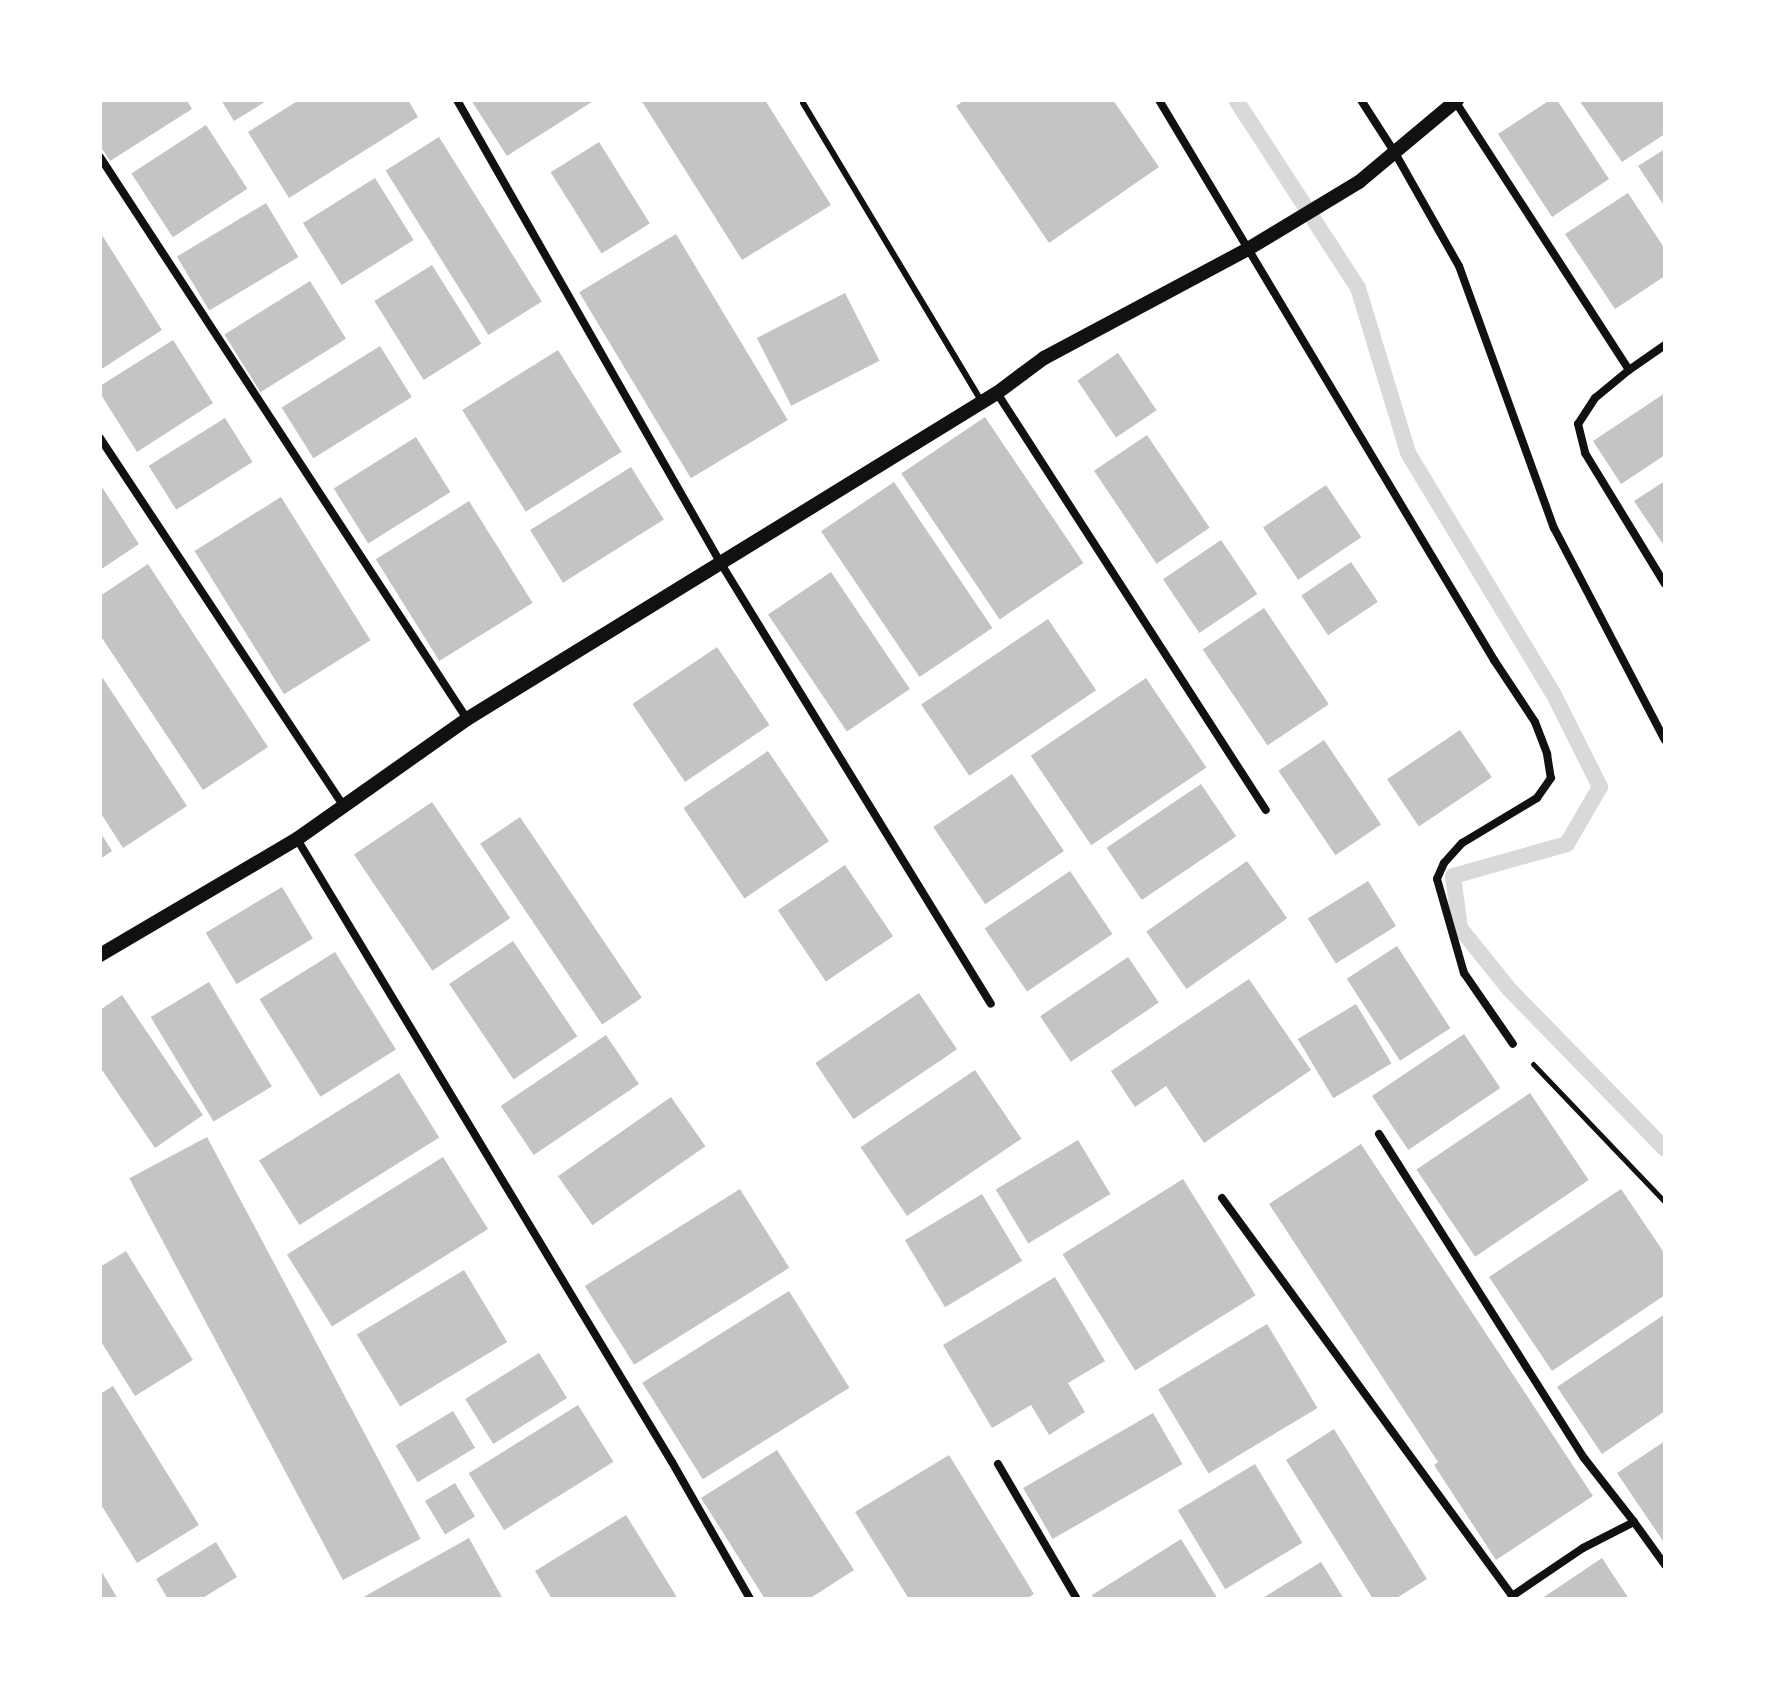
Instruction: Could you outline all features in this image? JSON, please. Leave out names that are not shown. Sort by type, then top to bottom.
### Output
[{"type":"street","points":[[457,100],[720,562],[991,1004]]},
{"type":"street","points":[[1159,100],[1494,660],[1535,722],[1547,754],[1551,778],[1537,798],[1462,843],[1444,863],[1437,879],[1464,973],[1513,1044]]},
{"type":"street","points":[[1361,100],[1459,266],[1554,528],[1665,740]]},
{"type":"street","points":[[100,955],[297,839],[467,719],[997,393],[1044,358],[1248,249],[1359,182],[1456,101],[1629,370]]},
{"type":"street","points":[[100,157],[467,719]]},
{"type":"street","points":[[1665,345],[1595,398],[1578,424],[1585,453],[1665,584]]},
{"type":"street","points":[[997,393],[1266,810]]},
{"type":"street","points":[[100,438],[344,806]]},
{"type":"street","points":[[297,839],[664,1448],[750,1599]]},
{"type":"street","points":[[1379,1134],[1584,1458],[1665,1565]]},
{"type":"street","points":[[1222,1198],[1514,1597],[1583,1548],[1634,1522]]},
{"type":"street","points":[[998,1464],[1077,1599]]},
{"type":"lane","points":[[803,103],[982,402]]},
{"type":"path","points":[[1513,1044],[1665,1202]]},
{"type":"building","points":[[100,100],[187,100],[192,109],[110,161],[100,146]]},
{"type":"building","points":[[221,100],[268,100],[234,121]]},
{"type":"building","points":[[299,100],[408,100],[418,117],[289,198],[248,132]]},
{"type":"building","points":[[471,100],[595,100],[507,156]]},
{"type":"building","points":[[641,100],[765,100],[831,205],[742,260]]},
{"type":"building","points":[[965,100],[1113,100],[1159,167],[1049,243],[956,106]]},
{"type":"building","points":[[1550,100],[1557,100],[1609,179],[1552,217],[1498,134]]},
{"type":"building","points":[[1579,100],[1665,100],[1665,134],[1622,162]]},
{"type":"building","points":[[206,125],[247,189],[173,237],[131,173]]},
{"type":"building","points":[[439,137],[542,302],[488,335],[386,170]]},
{"type":"building","points":[[599,142],[650,223],[602,254],[551,172]]},
{"type":"building","points":[[1665,149],[1665,207],[1638,166]]},
{"type":"building","points":[[375,178],[414,240],[342,285],[303,223]]},
{"type":"building","points":[[1628,193],[1665,249],[1665,276],[1615,309],[1565,234]]},
{"type":"building","points":[[266,203],[298,257],[209,311],[177,257]]},
{"type":"building","points":[[100,232],[162,330],[100,370]]},
{"type":"building","points":[[676,234],[788,420],[691,478],[579,292]]},
{"type":"building","points":[[432,265],[481,344],[424,380],[374,301]]},
{"type":"building","points":[[310,281],[346,339],[260,392],[224,335]]},
{"type":"building","points":[[845,293],[880,361],[791,406],[757,338]]},
{"type":"building","points":[[173,340],[213,403],[137,452],[100,393],[100,386]]},
{"type":"building","points":[[380,346],[412,397],[313,458],[282,407]]},
{"type":"building","points":[[558,350],[622,452],[526,512],[462,410]]},
{"type":"building","points":[[1118,353],[1157,410],[1116,438],[1077,380]]},
{"type":"building","points":[[1665,393],[1665,455],[1621,484],[1593,441]]},
{"type":"building","points":[[985,417],[1083,563],[1000,619],[901,473]]},
{"type":"building","points":[[225,418],[253,462],[176,510],[149,466]]},
{"type":"building","points":[[1147,435],[1210,528],[1157,564],[1094,471]]},
{"type":"building","points":[[416,437],[450,492],[368,544],[334,488]]},
{"type":"building","points":[[631,467],[664,520],[563,583],[530,530]]},
{"type":"building","points":[[1665,481],[1665,547],[1634,501]]},
{"type":"building","points":[[894,482],[992,628],[919,677],[821,531]]},
{"type":"building","points":[[100,484],[139,544],[100,570]]},
{"type":"building","points":[[1326,485],[1361,537],[1298,580],[1263,527]]},
{"type":"building","points":[[281,497],[371,640],[284,694],[194,551]]},
{"type":"building","points":[[469,501],[533,603],[439,661],[376,559]]},
{"type":"building","points":[[1221,540],[1257,594],[1199,633],[1163,579]]},
{"type":"building","points":[[1351,562],[1378,602],[1328,635],[1301,596]]},
{"type":"building","points":[[148,564],[268,747],[203,790],[100,635],[100,596]]},
{"type":"building","points":[[831,572],[910,689],[847,731],[768,614]]},
{"type":"building","points":[[1264,608],[1329,704],[1268,746],[1203,649]]},
{"type":"building","points":[[1048,619],[1096,690],[969,776],[921,705]]},
{"type":"building","points":[[717,647],[770,725],[685,782],[632,704]]},
{"type":"building","points":[[100,674],[187,806],[123,848],[100,812]]},
{"type":"building","points":[[1146,678],[1206,768],[1091,845],[1031,756]]},
{"type":"building","points":[[1460,730],[1492,777],[1419,826],[1387,779]]},
{"type":"building","points":[[1324,740],[1381,825],[1335,855],[1278,771]]},
{"type":"building","points":[[768,751],[829,841],[744,898],[683,808]]},
{"type":"building","points":[[1012,774],[1064,851],[985,904],[933,827]]},
{"type":"building","points":[[1201,784],[1236,836],[1142,900],[1106,848]]},
{"type":"building","points":[[432,802],[510,918],[432,971],[354,855]]},
{"type":"building","points":[[520,817],[642,998],[602,1025],[480,844]]},
{"type":"building","points":[[100,832],[112,851],[100,859]]},
{"type":"building","points":[[1247,861],[1287,918],[1186,989],[1146,932]]},
{"type":"building","points":[[845,865],[893,936],[826,982],[778,910]]},
{"type":"building","points":[[1070,871],[1112,934],[1027,992],[985,929]]},
{"type":"building","points":[[1368,881],[1396,926],[1336,964],[1308,919]]},
{"type":"building","points":[[282,887],[313,938],[237,984],[206,933]]},
{"type":"building","points":[[513,941],[577,1036],[513,1079],[449,984]]},
{"type":"building","points":[[1397,946],[1450,1028],[1400,1061],[1347,979]]},
{"type":"building","points":[[335,952],[396,1050],[320,1097],[260,999]]},
{"type":"building","points":[[1128,957],[1159,1003],[1071,1062],[1040,1016]]},
{"type":"building","points":[[1249,979],[1311,1070],[1204,1143],[1166,1086],[1135,1107],[1111,1071]]},
{"type":"building","points":[[209,982],[272,1087],[214,1122],[151,1017]]},
{"type":"building","points":[[919,993],[957,1049],[853,1119],[815,1063]]},
{"type":"building","points":[[122,995],[203,1115],[155,1148],[100,1067],[100,1010]]},
{"type":"building","points":[[1356,1004],[1392,1063],[1333,1098],[1298,1039]]},
{"type":"building","points":[[1464,1034],[1500,1088],[1408,1150],[1372,1096]]},
{"type":"building","points":[[606,1035],[639,1084],[534,1155],[501,1106]]},
{"type":"building","points":[[975,1070],[1021,1139],[907,1216],[861,1147]]},
{"type":"building","points":[[399,1073],[439,1137],[299,1225],[259,1160]]},
{"type":"building","points":[[1530,1093],[1589,1180],[1475,1257],[1416,1170]]},
{"type":"building","points":[[671,1097],[705,1146],[592,1225],[558,1176]]},
{"type":"building","points":[[207,1137],[421,1539],[343,1580],[129,1178]]},
{"type":"building","points":[[1078,1140],[1110,1194],[1028,1243],[996,1189]]},
{"type":"building","points":[[1361,1144],[1593,1496],[1496,1560],[1434,1465],[1438,1462],[1269,1204]]},
{"type":"building","points":[[443,1157],[488,1229],[332,1327],[287,1255]]},
{"type":"building","points":[[1183,1179],[1256,1295],[1135,1370],[1063,1254]]},
{"type":"building","points":[[740,1189],[789,1268],[634,1365],[585,1286]]},
{"type":"building","points":[[1621,1189],[1665,1254],[1665,1295],[1552,1371],[1489,1277]]},
{"type":"building","points":[[982,1194],[1022,1261],[945,1307],[905,1240]]},
{"type":"building","points":[[126,1251],[193,1360],[135,1396],[100,1340],[100,1267]]},
{"type":"building","points":[[464,1270],[507,1342],[400,1406],[357,1334]]},
{"type":"building","points":[[1055,1277],[1105,1361],[1068,1383],[1085,1412],[1049,1435],[1031,1405],[992,1428],[943,1345]]},
{"type":"building","points":[[789,1291],[849,1388],[703,1479],[642,1383]]},
{"type":"building","points":[[1665,1314],[1665,1411],[1602,1454],[1557,1387]]},
{"type":"building","points":[[1267,1324],[1317,1408],[1209,1473],[1158,1389]]},
{"type":"building","points":[[539,1353],[567,1398],[493,1444],[465,1399]]},
{"type":"building","points":[[113,1386],[199,1525],[137,1563],[100,1503],[100,1394]]},
{"type":"building","points":[[578,1405],[614,1462],[504,1530],[469,1473]]},
{"type":"building","points":[[453,1411],[475,1448],[418,1482],[396,1446]]},
{"type":"building","points":[[1153,1413],[1182,1464],[1053,1539],[1023,1488]]},
{"type":"building","points":[[1334,1429],[1427,1579],[1395,1599],[1373,1599],[1286,1460]]},
{"type":"building","points":[[1665,1441],[1665,1544],[1617,1473]]},
{"type":"building","points":[[777,1450],[854,1570],[809,1599],[765,1599],[701,1498]]},
{"type":"building","points":[[949,1455],[1034,1594],[1026,1599],[909,1599],[855,1512]]},
{"type":"building","points":[[1255,1464],[1302,1543],[1225,1589],[1178,1510]]},
{"type":"building","points":[[455,1483],[475,1516],[445,1534],[425,1501]]},
{"type":"building","points":[[626,1515],[678,1599],[552,1599],[535,1571]]},
{"type":"building","points":[[469,1538],[503,1599],[360,1599]]},
{"type":"building","points":[[1181,1539],[1218,1599],[1094,1599],[1092,1595]]},
{"type":"building","points":[[216,1542],[237,1577],[201,1599],[168,1599],[156,1579]]},
{"type":"building","points":[[1602,1558],[1629,1599],[1541,1599]]},
{"type":"building","points":[[1321,1562],[1344,1599],[1261,1599]]},
{"type":"building","points":[[100,1569],[118,1599],[100,1599]]},
{"type":"waterway","points":[[1236,100],[1358,288],[1408,453],[1553,693],[1600,787],[1567,844],[1453,876],[1460,928],[1509,989],[1665,1149]]}]
